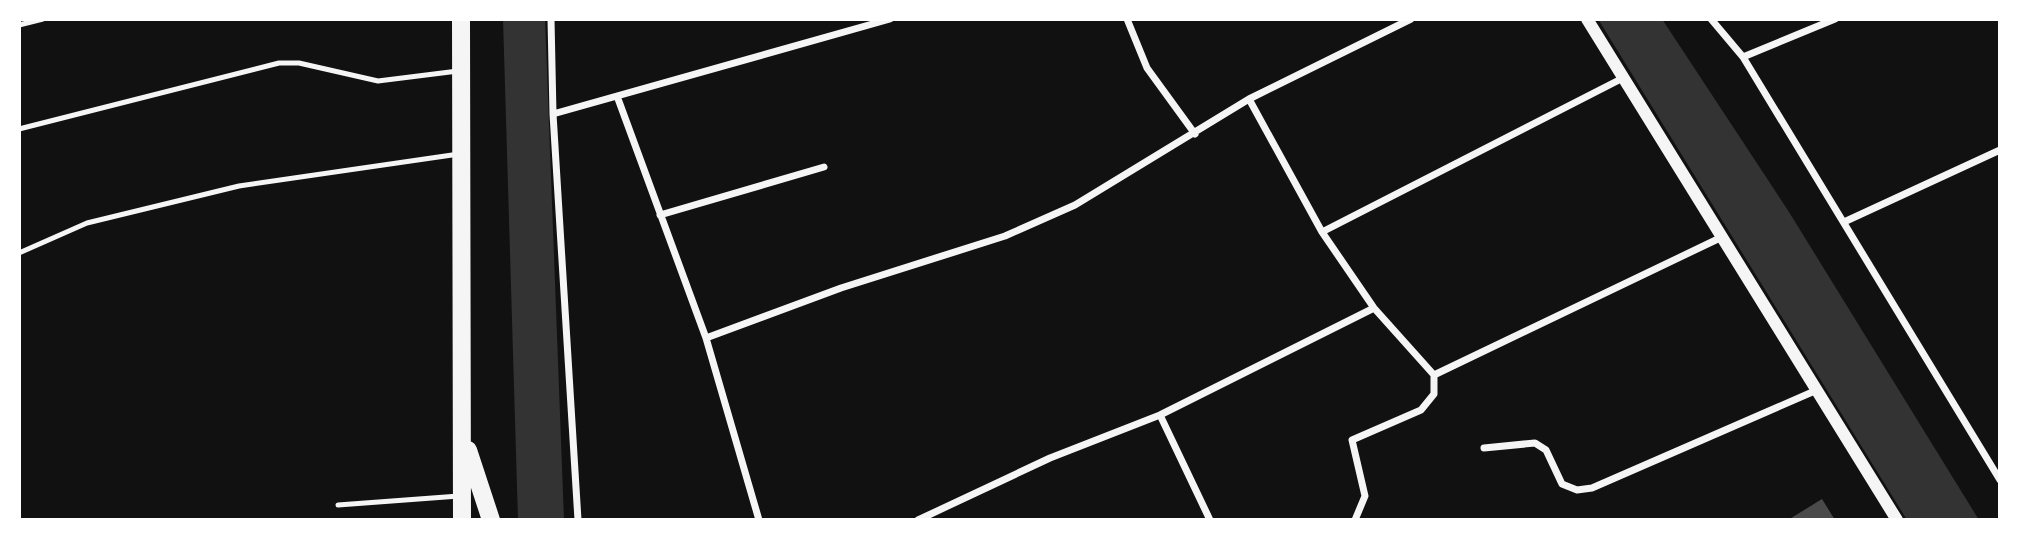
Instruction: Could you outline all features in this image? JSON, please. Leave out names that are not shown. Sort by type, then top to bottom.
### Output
[{"type":"main road","points":[[461,19],[461,520]]},
{"type":"main road","points":[[463,435],[491,520]]},
{"type":"street","points":[[551,19],[552,114],[578,520]]},
{"type":"street","points":[[552,114],[890,19]]},
{"type":"street","points":[[1127,19],[1147,68],[1195,134]]},
{"type":"street","points":[[706,338],[841,289],[1005,236],[1075,205],[1249,99],[1411,19]]},
{"type":"street","points":[[1587,19],[1720,238],[1897,520]]},
{"type":"street","points":[[1711,19],[1743,57],[2000,480]]},
{"type":"street","points":[[1743,57],[1835,19]]},
{"type":"street","points":[[1322,232],[1573,106],[1623,78]]},
{"type":"street","points":[[617,96],[706,338],[759,520]]},
{"type":"street","points":[[1249,99],[1322,232],[1374,308],[1434,375],[1434,394],[1421,410],[1352,440],[1365,496],[1355,520]]},
{"type":"street","points":[[1844,222],[2000,150]]},
{"type":"street","points":[[660,215],[824,167]]},
{"type":"street","points":[[1434,375],[1720,238]]},
{"type":"street","points":[[918,520],[1050,458],[1160,415],[1374,308]]},
{"type":"street","points":[[1484,448],[1535,443],[1546,450],[1562,484],[1577,490],[1592,488],[1817,390]]},
{"type":"street","points":[[1160,415],[1210,520]]},
{"type":"lane","points":[[19,25],[43,19]]},
{"type":"lane","points":[[19,129],[279,63],[299,63],[378,81],[461,71]]},
{"type":"lane","points":[[19,253],[87,223],[239,186],[462,154]]},
{"type":"lane","points":[[338,505],[462,496]]},
{"type":"shaded area","points":[[503,19],[545,19],[564,520],[518,520]]},
{"type":"shaded area","points":[[1598,19],[1662,19],[1789,212],[1979,520],[1907,520]]},
{"type":"building","points":[[1822,499],[1835,520],[1788,520]]}]
